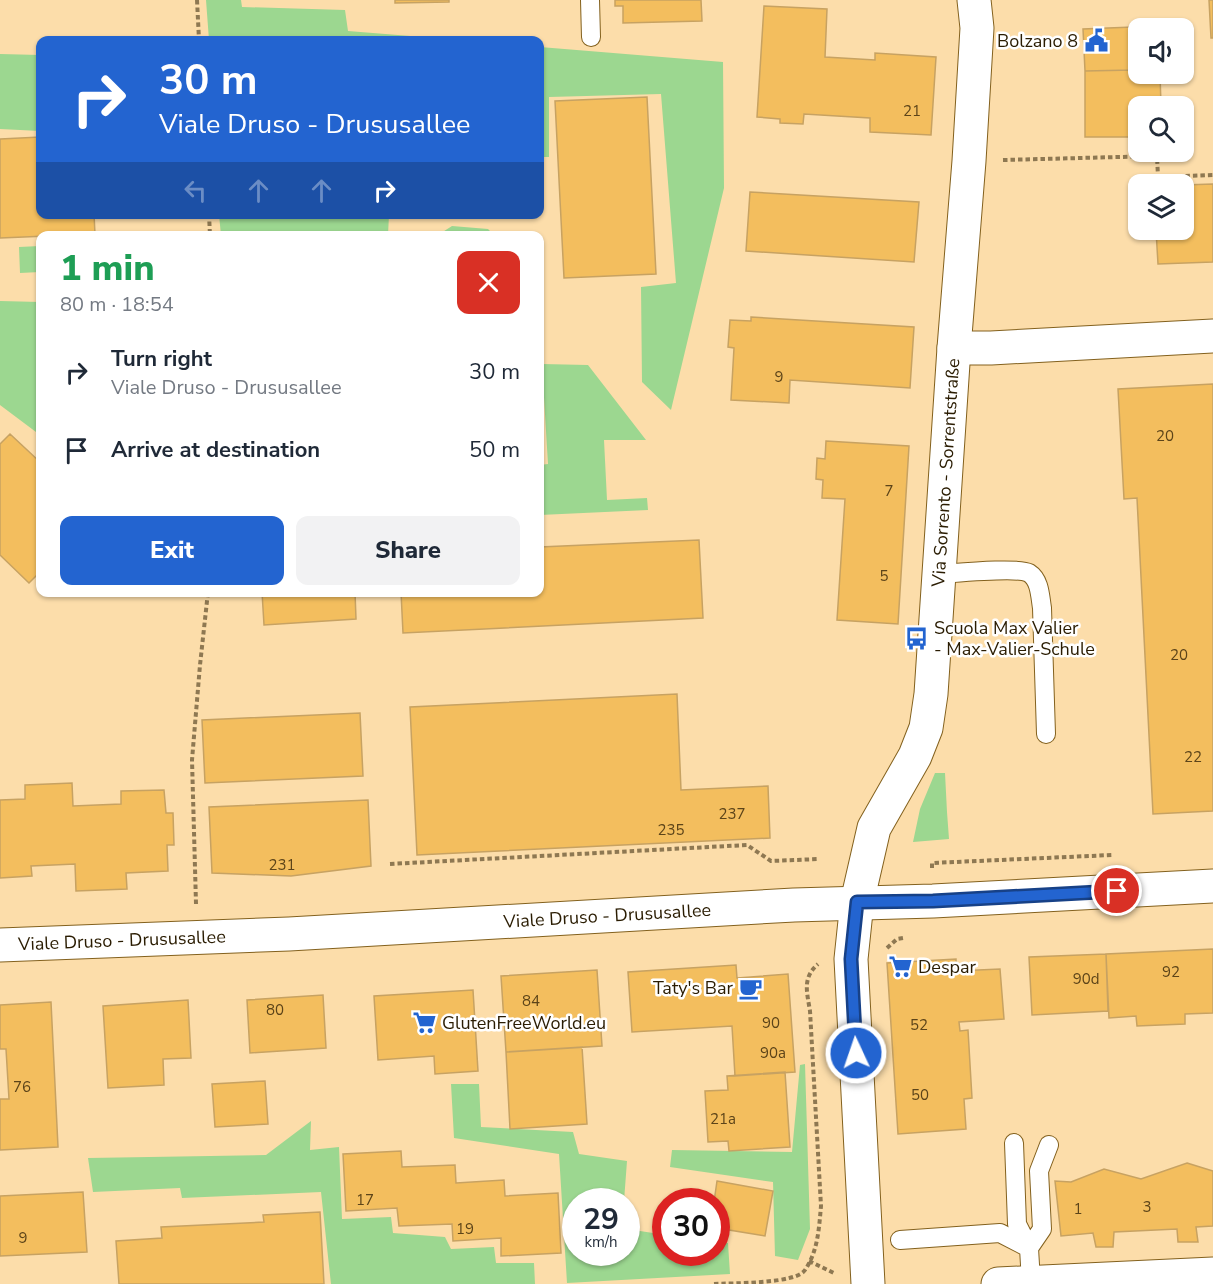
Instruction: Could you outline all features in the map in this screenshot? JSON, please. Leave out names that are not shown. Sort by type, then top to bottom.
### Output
[{"type":"street","name":"Via Sorrento - Sorrentstraße","points":[[868,1284],[851,959],[857,902],[874,828],[915,756],[926,728],[931,694],[978,10]]},
{"type":"street","points":[[954,348],[1213,336]]},
{"type":"street","name":"Viale Druso - Drususallee","points":[[0,945],[289,934],[794,905],[933,901],[1213,886]]},
{"type":"street","points":[[998,1284],[1213,1274]]},
{"type":"lane","points":[[590,0],[591,37]]},
{"type":"lane","points":[[939,574],[1009,570],[1030,574],[1036,581],[1042,608],[1046,734]]},
{"type":"lane","points":[[1014,1143],[1017,1224],[1029,1248],[1031,1282]]},
{"type":"lane","points":[[1029,1248],[1042,1229],[1039,1172],[1049,1145]]},
{"type":"lane","points":[[900,1240],[1000,1233],[1029,1248]]},
{"type":"path","points":[[197,0],[199,36]]},
{"type":"path","points":[[969,161],[1157,156],[1158,177],[1213,175]]},
{"type":"path","points":[[197,937],[192,760],[207,597]]},
{"type":"path","points":[[390,864],[747,845],[771,861],[819,859]]},
{"type":"path","points":[[932,863],[1119,855]]},
{"type":"path","points":[[883,952],[897,939],[906,937]]},
{"type":"path","points":[[714,1284],[783,1280],[804,1272],[813,1253],[818,1235],[821,1206],[806,985],[811,970],[825,961]]},
{"type":"green space","points":[[206,0],[241,0],[242,7],[345,10],[348,31],[410,36],[209,36]]},
{"type":"green space","points":[[544,47],[723,62],[724,188],[671,410],[642,382],[641,287],[676,283],[661,94],[549,97],[549,157],[544,157]]},
{"type":"green space","points":[[0,54],[36,55],[36,131],[0,129]]},
{"type":"green space","points":[[219,219],[389,219],[388,231],[221,231]]},
{"type":"green space","points":[[452,226],[490,231],[444,231]]},
{"type":"green space","points":[[36,246],[36,272],[20,273],[19,247]]},
{"type":"green space","points":[[0,301],[36,302],[36,432],[0,405]]},
{"type":"green space","points":[[544,364],[588,365],[646,440],[604,440],[607,500],[647,498],[648,510],[544,515],[544,464],[548,464]]},
{"type":"green space","points":[[935,773],[945,773],[949,839],[913,842],[920,809]]},
{"type":"green space","points":[[805,1064],[810,1229],[798,1260],[775,1256],[773,1182],[670,1167],[672,1150],[792,1152],[800,1065]]},
{"type":"green space","points":[[451,1084],[479,1084],[481,1127],[573,1132],[579,1154],[627,1161],[625,1188],[562,1188],[562,1202],[559,1154],[454,1138]]},
{"type":"green space","points":[[311,1121],[310,1150],[339,1147],[342,1219],[391,1217],[393,1233],[445,1237],[451,1249],[494,1247],[496,1263],[534,1263],[535,1284],[331,1284],[321,1192],[182,1198],[180,1188],[93,1192],[88,1158],[266,1155]]},
{"type":"green space","points":[[640,1231],[652,1233],[652,1266],[729,1266],[730,1274],[567,1283],[566,1266],[640,1266]]},
{"type":"building","points":[[395,0],[449,0],[449,2],[395,3]]},
{"type":"building","points":[[615,0],[701,0],[702,21],[623,23],[623,6],[615,6]]},
{"type":"building","points":[[1209,0],[1213,0],[1213,38],[1211,38]]},
{"type":"building","points":[[764,6],[827,9],[825,57],[875,60],[875,53],[936,57],[931,135],[870,132],[870,118],[804,114],[803,124],[780,123],[780,119],[757,117]]},
{"type":"building","points":[[1128,27],[1128,70],[1085,71],[1083,29]]},
{"type":"building","points":[[1128,70],[1128,84],[1160,84],[1161,96],[1128,96],[1128,137],[1085,137],[1085,71]]},
{"type":"building","points":[[647,97],[656,274],[564,278],[555,101]]},
{"type":"building","points":[[36,137],[36,219],[94,219],[95,231],[36,231],[36,236],[0,238],[0,139]]},
{"type":"building","points":[[1213,184],[1213,262],[1158,264],[1157,240],[1194,240],[1194,185]]},
{"type":"building","points":[[750,192],[919,202],[914,262],[746,251]]},
{"type":"building","points":[[751,317],[914,327],[910,388],[790,380],[789,403],[731,400],[734,348],[728,347],[730,320],[751,321]]},
{"type":"building","points":[[1213,384],[1213,811],[1153,814],[1137,498],[1124,499],[1118,389]]},
{"type":"building","points":[[10,434],[36,458],[36,576],[29,583],[0,555],[0,444]]},
{"type":"building","points":[[826,441],[909,446],[898,624],[837,620],[845,499],[822,498],[823,480],[816,479],[817,458],[825,459]]},
{"type":"building","points":[[699,540],[703,618],[403,633],[401,597],[544,597],[544,547]]},
{"type":"building","points":[[262,597],[355,597],[356,619],[264,625]]},
{"type":"building","points":[[677,694],[681,790],[768,786],[770,838],[417,855],[410,707]]},
{"type":"building","points":[[360,713],[363,776],[205,783],[202,720]]},
{"type":"building","points":[[72,783],[73,806],[121,804],[121,791],[164,790],[166,813],[173,813],[174,845],[167,845],[168,871],[126,873],[127,889],[76,891],[75,864],[31,866],[32,876],[0,878],[0,800],[25,799],[25,785]]},
{"type":"building","points":[[368,800],[371,866],[291,876],[212,873],[209,807]]},
{"type":"building","points":[[1213,949],[1213,1013],[1185,1014],[1185,1024],[1137,1026],[1136,1016],[1109,1018],[1106,954]]},
{"type":"building","points":[[1106,954],[1108,1011],[1032,1015],[1029,957]]},
{"type":"building","points":[[956,959],[956,971],[1000,969],[1004,1019],[959,1022],[960,1031],[968,1030],[972,1098],[964,1099],[966,1129],[898,1134],[887,963]]},
{"type":"building","points":[[736,965],[737,978],[788,974],[795,1072],[735,1076],[732,1026],[632,1032],[628,972]]},
{"type":"building","points":[[597,970],[602,1046],[506,1052],[501,976]]},
{"type":"building","points":[[473,990],[478,1071],[435,1074],[434,1056],[378,1060],[374,996]]},
{"type":"building","points":[[323,995],[326,1048],[250,1053],[247,1000]]},
{"type":"building","points":[[188,1000],[191,1058],[163,1059],[164,1085],[108,1088],[103,1006]]},
{"type":"building","points":[[51,1002],[58,1147],[0,1150],[0,1099],[9,1099],[6,1049],[0,1049],[0,1005]]},
{"type":"building","points":[[582,1047],[587,1124],[510,1129],[506,1052]]},
{"type":"building","points":[[785,1072],[790,1147],[729,1151],[728,1141],[708,1142],[705,1091],[728,1090],[727,1076]]},
{"type":"building","points":[[265,1081],[268,1124],[215,1127],[212,1084]]},
{"type":"building","points":[[401,1151],[402,1167],[455,1165],[456,1183],[504,1180],[505,1196],[558,1193],[561,1253],[501,1256],[501,1238],[453,1241],[452,1224],[399,1226],[397,1208],[346,1211],[343,1154]]},
{"type":"building","points":[[1187,1163],[1213,1171],[1213,1226],[1196,1227],[1198,1242],[1178,1242],[1177,1229],[1114,1232],[1113,1247],[1096,1247],[1093,1233],[1061,1236],[1055,1181],[1071,1182],[1104,1169],[1141,1179]]},
{"type":"building","points":[[717,1181],[773,1191],[765,1236],[730,1230],[730,1188],[716,1188]]},
{"type":"building","points":[[83,1192],[87,1252],[0,1256],[0,1196]]},
{"type":"building","points":[[320,1212],[324,1284],[119,1284],[116,1241],[162,1238],[161,1227],[264,1222],[263,1215]]},
{"type":"place","name":"Bolzano 8","points":[[1096,41]]},
{"type":"place","name":"Scuola Max Valier - Max-Valier-Schule","points":[[916,638]]},
{"type":"place","name":"Despar","points":[[900,967]]},
{"type":"place","name":"Taty's Bar","points":[[751,988]]},
{"type":"place","name":"GlutenFreeWorld.eu","points":[[424,1023]]},
{"type":"route","points":[[856,1053],[851,959],[857,902],[933,901],[1117,891]]}]
